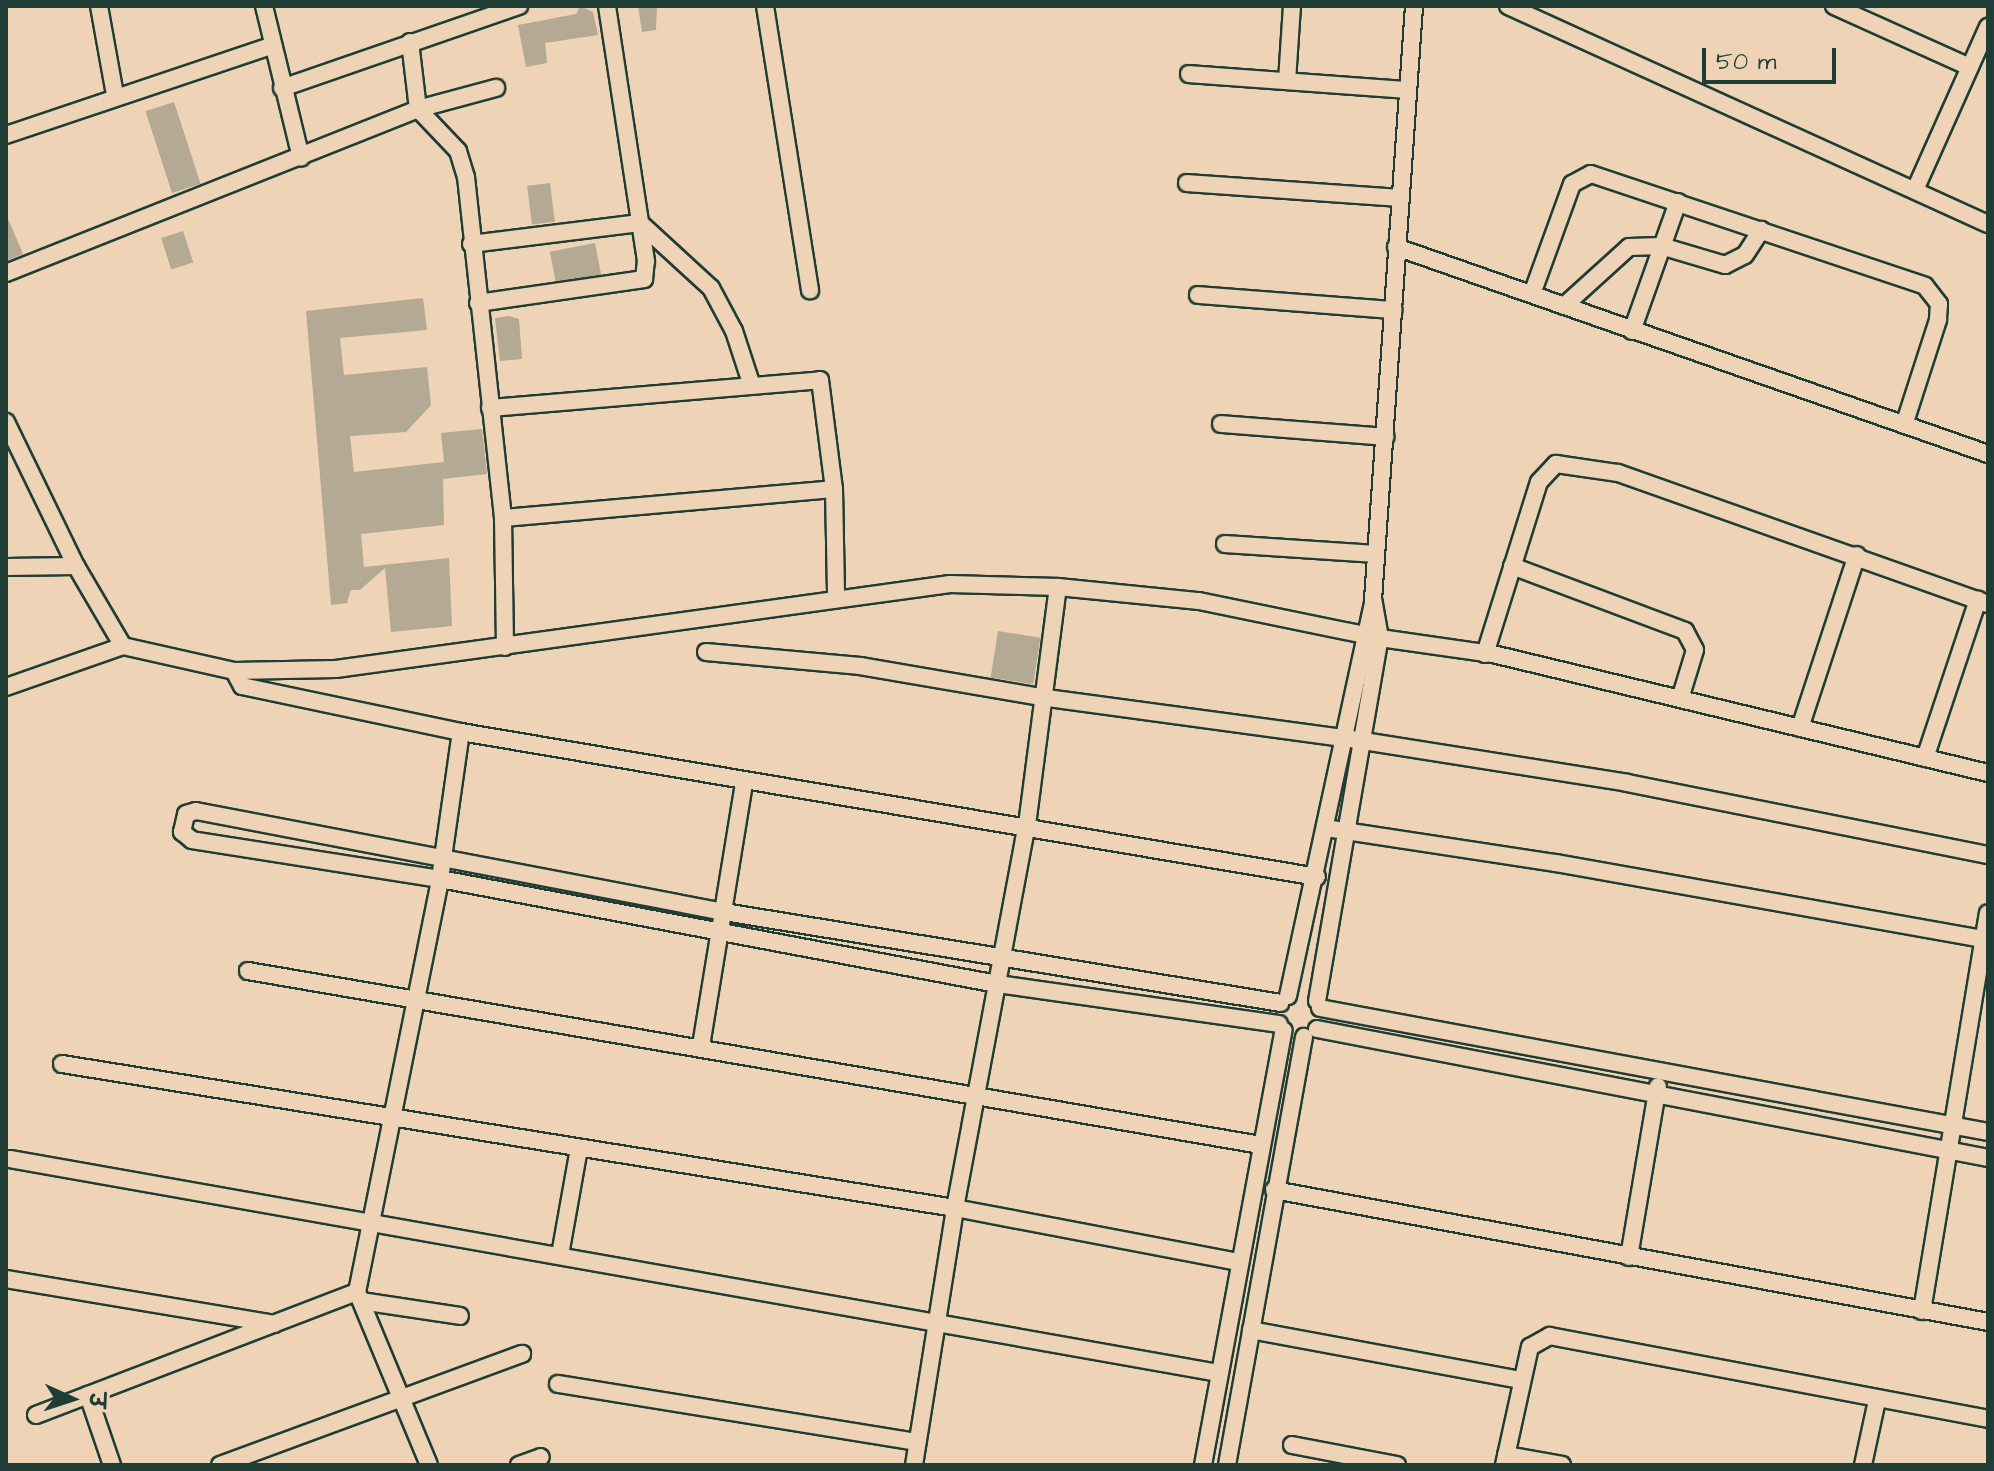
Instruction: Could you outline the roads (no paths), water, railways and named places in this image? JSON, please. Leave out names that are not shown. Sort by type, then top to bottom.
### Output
[{"type":"street","points":[[99,6],[115,95]]},
{"type":"street","points":[[264,6],[301,158]]},
{"type":"street","points":[[282,88],[519,6]]},
{"type":"street","points":[[478,303],[634,284],[646,270],[607,6]]},
{"type":"street","points":[[765,6],[810,290]]},
{"type":"street","points":[[1287,81],[1292,6]]},
{"type":"street","points":[[1227,1465],[1274,1190],[1318,1004],[1359,741],[1380,638],[1373,600],[1414,6]]},
{"type":"street","points":[[1508,6],[1988,224]]},
{"type":"street","points":[[1834,6],[1970,67]]},
{"type":"street","points":[[1915,190],[1988,27]]},
{"type":"street","points":[[410,42],[418,109],[463,164],[503,518],[505,647]]},
{"type":"street","points":[[6,135],[115,95],[273,45]]},
{"type":"street","points":[[1189,74],[1407,90]]},
{"type":"street","points":[[6,273],[418,109],[496,88]]},
{"type":"street","points":[[1532,294],[1572,184],[1579,178],[1605,176],[1925,286],[1933,294],[1938,320],[1904,425]]},
{"type":"street","points":[[1187,183],[1399,198]]},
{"type":"street","points":[[1632,331],[1678,202]]},
{"type":"street","points":[[471,244],[640,223],[711,288],[734,331],[751,383]]},
{"type":"street","points":[[1564,306],[1619,254],[1639,245],[1661,246],[1725,265],[1745,255],[1761,230]]},
{"type":"street","points":[[1396,247],[1988,454]]},
{"type":"street","points":[[1198,295],[1393,310]]},
{"type":"street","points":[[490,408],[751,383],[820,380],[834,489],[836,598]]},
{"type":"street","points":[[6,422],[10,442],[123,646]]},
{"type":"street","points":[[1221,424],[1385,437]]},
{"type":"street","points":[[1485,654],[1539,482],[1556,464],[1569,463],[1618,473],[1983,602],[1925,758]]},
{"type":"street","points":[[503,518],[834,489]]},
{"type":"street","points":[[1225,544],[1376,554]]},
{"type":"street","points":[[1800,728],[1857,555]]},
{"type":"street","points":[[6,567],[76,566]]},
{"type":"street","points":[[1512,566],[1685,631],[1695,650],[1680,699]]},
{"type":"street","points":[[6,687],[123,646],[234,671],[336,669],[950,584],[1058,587],[1199,601],[1380,638],[1485,654],[1988,773]]},
{"type":"street","points":[[914,1465],[955,1208],[1027,825],[1047,698],[1058,587]]},
{"type":"street","points":[[1203,1465],[1285,1000],[1317,877],[1362,634],[1373,600]]},
{"type":"street","points":[[706,652],[860,666],[1047,698],[1359,741],[1627,783],[1988,855]]},
{"type":"street","points":[[234,671],[242,686],[461,732],[744,783],[1027,825],[1317,877]]},
{"type":"street","points":[[429,1465],[359,1296],[444,857],[461,732]]},
{"type":"street","points":[[701,1046],[744,783]]},
{"type":"street","points":[[1988,1132],[1660,1073],[1318,1004],[1302,993],[1285,1000],[1001,961],[724,912],[196,811],[186,814],[182,832],[192,840],[440,879],[997,984],[1282,1027],[1988,1158]]},
{"type":"street","points":[[1326,828],[1986,940]]},
{"type":"street","points":[[1922,1311],[1946,1151],[1986,940],[1988,913]]},
{"type":"street","points":[[248,971],[701,1046],[975,1097],[1261,1145]]},
{"type":"street","points":[[62,1064],[394,1121],[955,1208],[1239,1262]]},
{"type":"street","points":[[1629,1257],[1660,1073]]},
{"type":"street","points":[[560,1255],[579,1148]]},
{"type":"street","points":[[10,1159],[1219,1373]]},
{"type":"street","points":[[1274,1190],[1988,1322]]},
{"type":"street","points":[[6,1279],[275,1324]]},
{"type":"street","points":[[36,1415],[275,1324],[359,1296],[460,1316]]},
{"type":"street","points":[[1251,1330],[1521,1380]]},
{"type":"street","points":[[1562,1465],[1505,1460],[1530,1347],[1550,1336],[1988,1419]]},
{"type":"street","points":[[220,1465],[522,1354]]},
{"type":"street","points":[[558,1384],[917,1442]]},
{"type":"street","points":[[88,1395],[112,1465]]},
{"type":"street","points":[[1863,1465],[1877,1400]]},
{"type":"street","points":[[1292,1445],[1397,1465]]},
{"type":"street","points":[[519,1465],[541,1457]]}]
